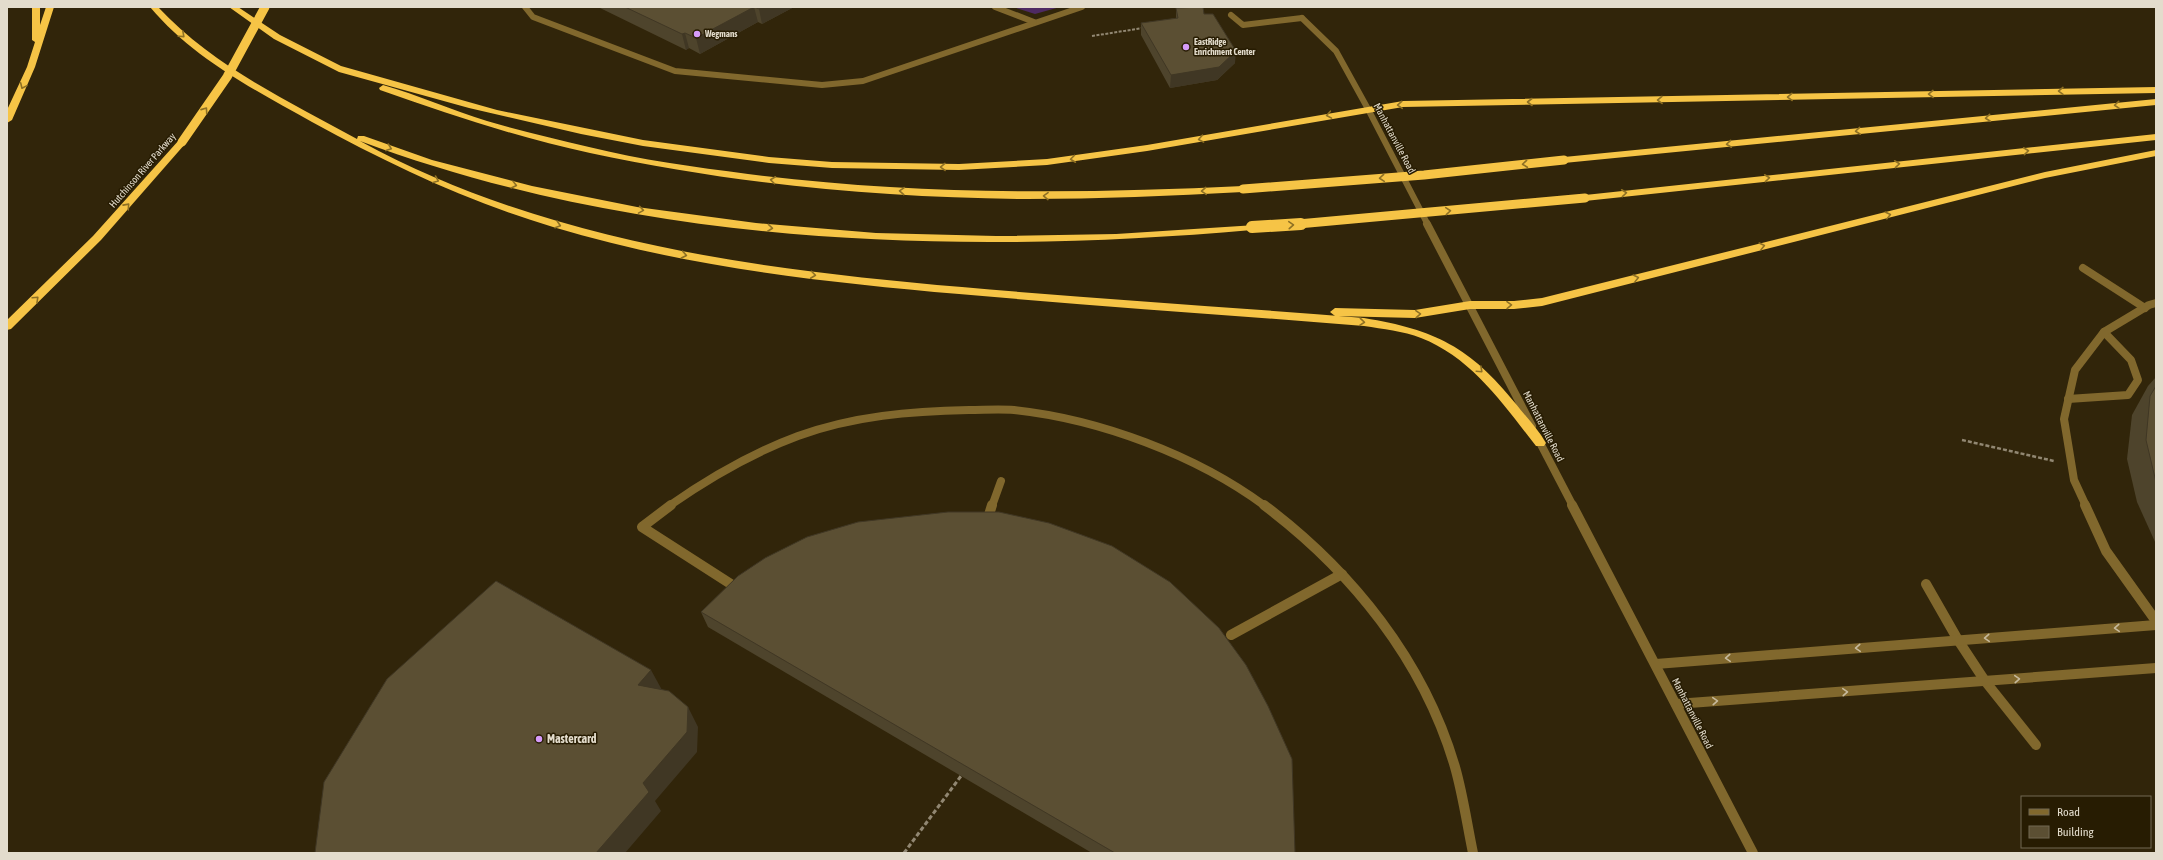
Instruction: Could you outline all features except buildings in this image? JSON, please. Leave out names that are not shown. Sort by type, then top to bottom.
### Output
[{"type":"highway","points":[[36,7],[37,52]]},
{"type":"highway","points":[[7,120],[37,52],[50,7]]},
{"type":"highway","points":[[154,7],[182,35],[209,57],[260,90],[389,160],[482,199],[560,225],[638,246],[727,263],[819,276],[1051,299],[1183,307],[1375,323],[1422,334],[1455,350],[1482,371],[1540,443]]},
{"type":"highway","points":[[233,7],[277,37],[335,67],[425,104],[513,131],[604,152],[728,174],[842,187],[984,195],[1105,195],[1243,189],[1424,175],[2156,102]]},
{"type":"highway","name":"Hutchinson River Parkway","points":[[7,326],[97,238],[182,142],[222,86],[244,50],[266,7]]},
{"type":"highway","points":[[335,67],[503,114],[591,133],[739,156],[844,166],[961,167],[1062,160],[1154,147],[1391,105],[2156,90]]},
{"type":"highway","points":[[301,112],[398,152],[485,178],[582,200],[723,222],[854,234],[976,238],[1116,236],[1252,228],[1366,219],[1585,198],[2156,137]]},
{"type":"highway","points":[[1183,307],[1415,314],[1440,312],[1470,305],[1529,304],[1561,298],[2051,174],[2156,153]]},
{"type":"street","points":[[525,7],[533,17],[675,71],[814,84],[862,81],[1082,7]]},
{"type":"street","points":[[995,7],[1034,22]]},
{"type":"street","name":"Manhattanville Road","points":[[1231,15],[1243,25],[1302,18],[1336,51],[1368,109],[1470,305],[1753,853]]},
{"type":"street","points":[[2082,268],[2145,308]]},
{"type":"street","points":[[2156,303],[2104,332],[2075,370],[2064,419],[2074,480],[2106,551],[2156,622]]},
{"type":"street","points":[[2068,398],[2128,395],[2138,380],[2131,360],[2104,332]]},
{"type":"street","points":[[737,588],[642,527],[675,500],[721,473],[775,445],[822,428],[870,417],[957,410],[1011,410],[1059,417],[1112,431],[1210,472],[1251,497],[1293,526],[1342,574],[1382,622],[1416,675],[1452,758],[1473,853]]},
{"type":"street","points":[[988,518],[1001,481]]},
{"type":"street","points":[[1231,635],[1342,574]]},
{"type":"street","points":[[1926,584],[1958,640],[1985,681],[2036,745]]},
{"type":"street","points":[[1656,664],[2156,625]]},
{"type":"street","points":[[1676,704],[2156,668]]},
{"type":"path","points":[[1092,36],[1144,28]]},
{"type":"path","points":[[1962,440],[2071,465]]},
{"type":"path","points":[[904,853],[961,776]]},
{"type":"shaded area","points":[[1013,7],[1060,7],[1035,14]]},
{"type":"place","name":"Wegmans","points":[[697,34]]},
{"type":"place","name":"EastRidge Enrichment Center","points":[[1186,47]]},
{"type":"place","name":"Mastercard","points":[[539,739]]}]
